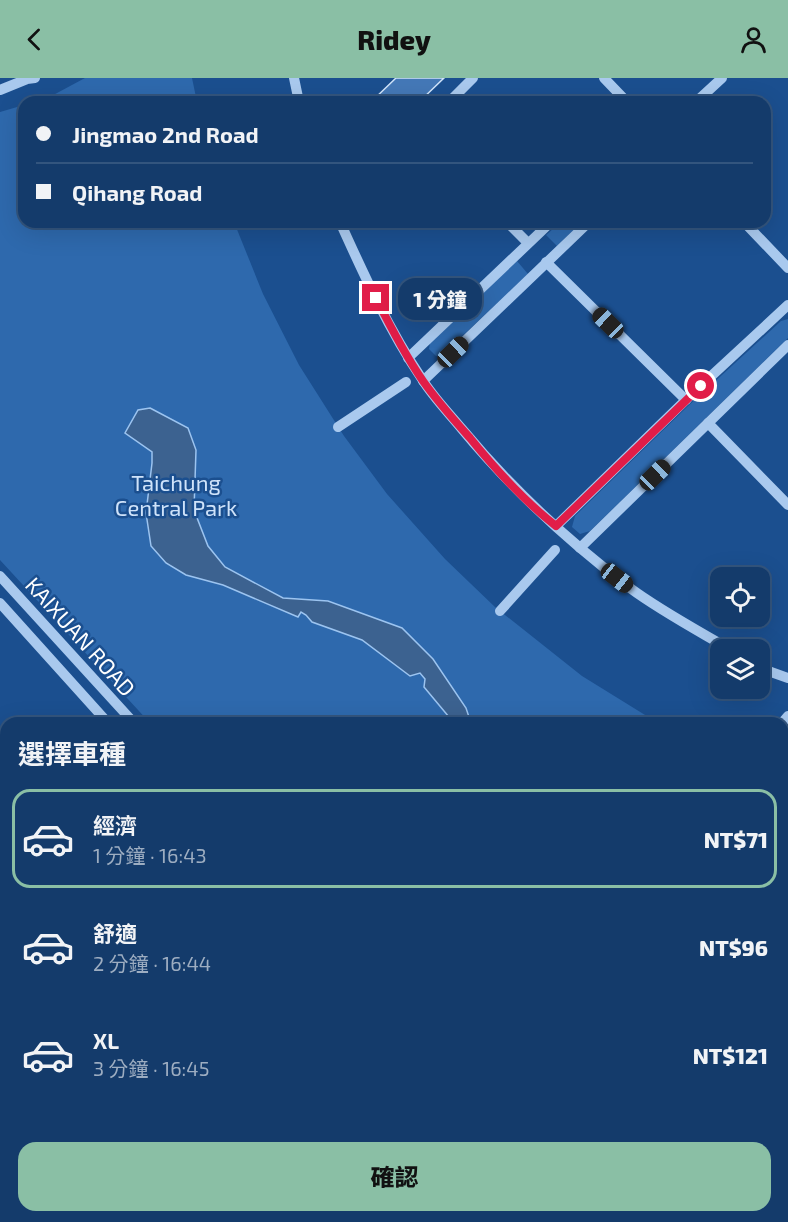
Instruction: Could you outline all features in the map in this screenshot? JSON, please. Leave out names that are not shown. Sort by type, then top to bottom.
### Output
[{"type":"street","points":[[0,90],[34,78]]},
{"type":"street","points":[[294,78],[298,96]]},
{"type":"street","points":[[455,96],[473,78]]},
{"type":"street","points":[[604,78],[621,96]]},
{"type":"street","points":[[702,96],[722,78]]},
{"type":"street","points":[[343,228],[408,358],[423,381],[489,462],[528,502],[631,589],[711,639]]},
{"type":"street","points":[[513,228],[528,243]]},
{"type":"street","points":[[408,358],[544,228]]},
{"type":"street","points":[[423,381],[583,228]]},
{"type":"street","points":[[750,228],[788,268]]},
{"type":"street","points":[[546,262],[686,400]]},
{"type":"street","points":[[556,526],[788,305]]},
{"type":"street","points":[[580,548],[788,345]]},
{"type":"street","points":[[338,427],[406,382]]},
{"type":"street","points":[[708,423],[788,505]]},
{"type":"street","points":[[500,611],[555,550]]},
{"type":"street","name":"KAIXUAN ROAD","points":[[0,576],[129,717]]},
{"type":"street","name":"KAIXUAN ROAD","points":[[0,603],[103,717]]},
{"type":"street","points":[[770,672],[788,678]]},
{"type":"green space","points":[[85,78],[192,78],[196,96],[51,96]]},
{"type":"green space","name":"Taichung Central Park","points":[[18,107],[18,228],[236,228],[263,294],[299,365],[344,436],[387,494],[445,559],[495,607],[582,676],[648,717],[144,717],[0,560],[0,112]]},
{"type":"green space","points":[[554,228],[576,228],[557,246],[546,235]]},
{"type":"green space","points":[[517,261],[528,274],[442,355],[436,356],[429,349],[430,343]]},
{"type":"green space","points":[[788,319],[788,338],[590,531],[580,534],[572,527],[575,516],[687,407],[781,321]]},
{"type":"shaded area","points":[[150,408],[188,428],[196,450],[194,510],[208,546],[225,567],[283,598],[328,601],[402,628],[433,659],[466,708],[469,717],[449,717],[424,687],[425,679],[420,673],[410,676],[362,640],[312,622],[301,612],[298,617],[223,585],[186,575],[166,563],[151,546],[146,513],[152,452],[125,433],[138,410]]},
{"type":"building","points":[[396,78],[444,78],[425,96],[377,96]]},
{"type":"route","points":[[376,298],[399,343],[433,394],[489,462],[528,502],[556,526],[701,386]]}]
